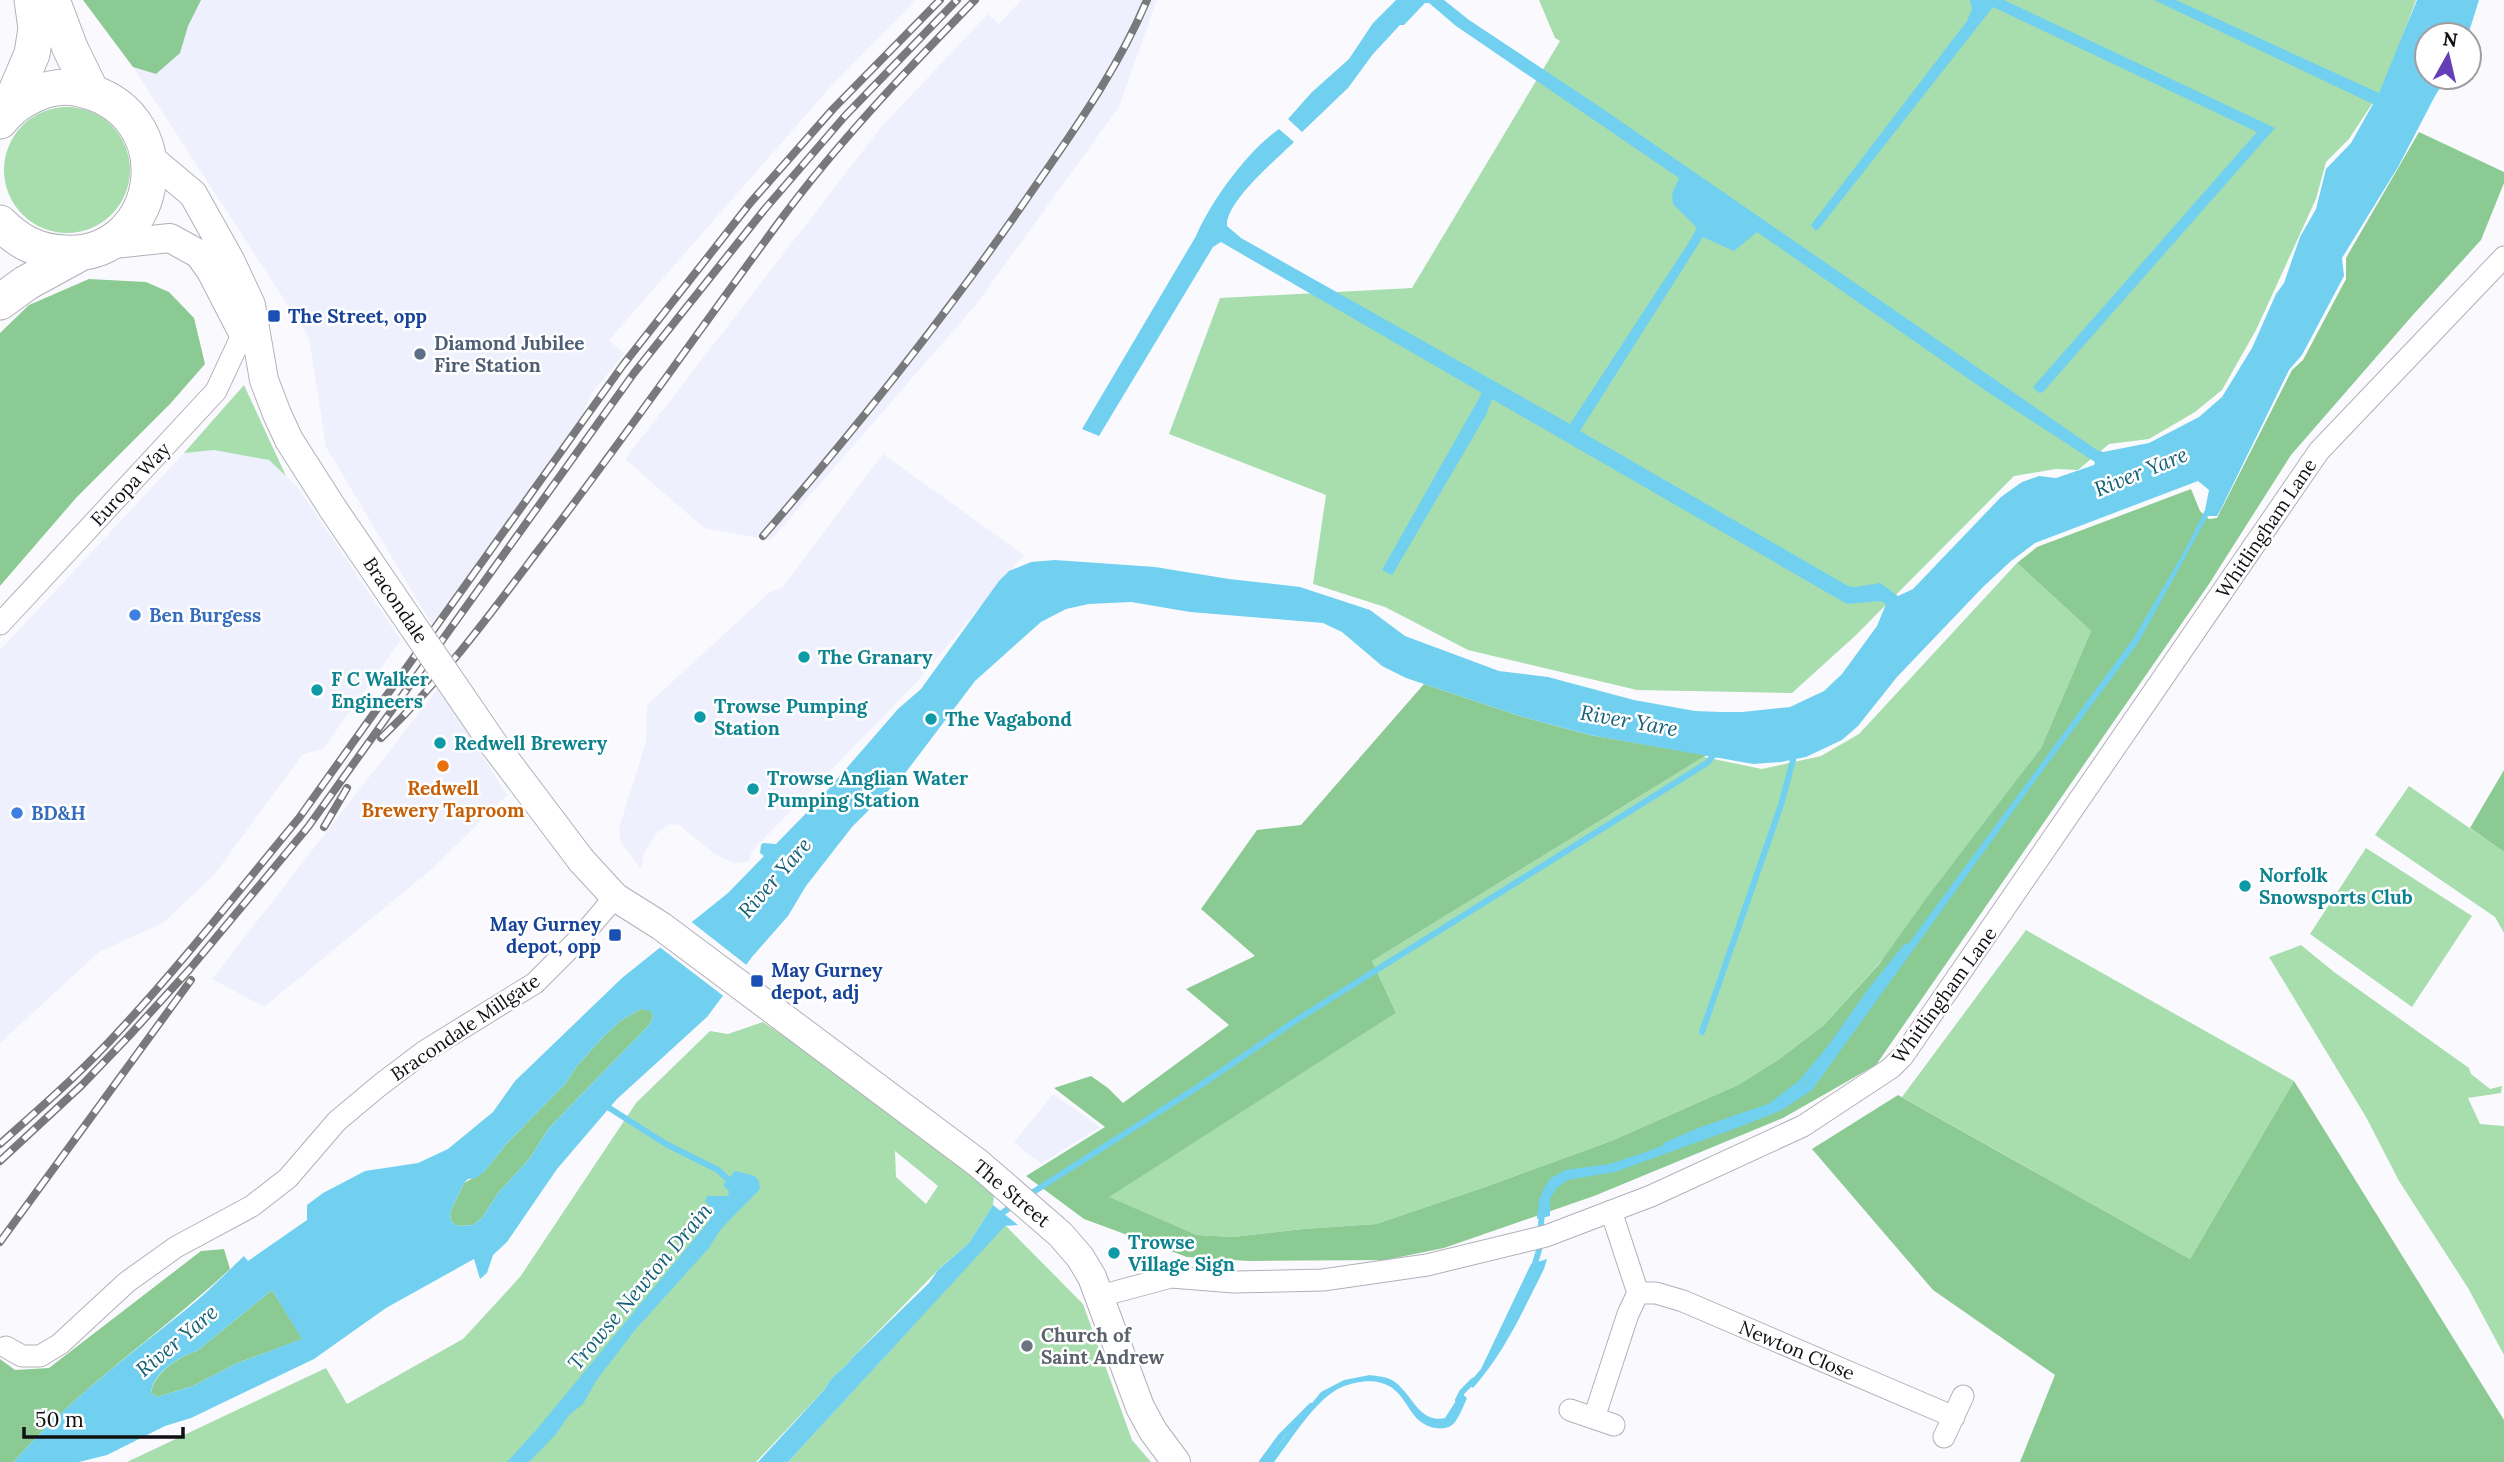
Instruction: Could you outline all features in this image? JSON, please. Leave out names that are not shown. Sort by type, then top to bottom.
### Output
[{"type":"main road","points":[[4,116],[33,54],[36,28],[32,0]]},
{"type":"main road","points":[[52,0],[70,48],[91,91]]},
{"type":"main road","points":[[0,302],[26,283],[92,250],[129,226],[143,205],[149,182],[149,157],[144,139],[132,120],[114,102],[91,91],[66,87],[30,95],[4,116]]},
{"type":"main road","points":[[0,224],[20,241],[45,252],[92,250]]},
{"type":"street","name":"Bracondale","points":[[149,157],[193,194],[230,260],[251,305],[250,340]]},
{"type":"street","name":"Bracondale","points":[[92,250],[170,238],[199,254],[250,340],[289,440],[492,743],[581,860],[615,897],[673,935],[756,998]]},
{"type":"street","name":"Whitlingham Lane","points":[[1100,1296],[1171,1277],[1234,1282],[1323,1280],[1427,1265],[1540,1238],[1693,1178],[1803,1126],[1891,1068],[1903,1056],[2319,451],[2504,257]]},
{"type":"street","name":"Europa Way","points":[[0,624],[216,391],[250,340]]},
{"type":"street","name":"Bracondale Millgate","points":[[6,1347],[22,1356],[40,1356],[60,1344],[127,1282],[176,1247],[252,1206],[288,1178],[337,1121],[380,1085],[425,1051],[535,983],[615,897]]},
{"type":"street","name":"The Street","points":[[756,998],[978,1163],[1052,1226],[1080,1257],[1093,1277],[1140,1407],[1176,1462]]},
{"type":"street","points":[[1570,1410],[1604,1421],[1628,1314],[1638,1293],[1611,1211]]},
{"type":"street","name":"Newton Close","points":[[1638,1293],[1656,1293],[1683,1301],[1954,1417]]},
{"type":"street","points":[[1944,1437],[1963,1396]]},
{"type":"shaded area","points":[[83,0],[916,0],[833,84],[609,340],[624,354],[592,393],[574,435],[433,626],[326,447],[309,338],[133,67]]},
{"type":"shaded area","points":[[1021,0],[1157,0],[1119,107],[975,306],[771,540],[704,528],[625,459],[882,126],[988,14],[999,24]]},
{"type":"shaded area","points":[[214,450],[269,460],[297,486],[401,640],[323,749],[303,754],[214,875],[163,923],[99,952],[0,1043],[0,650],[184,453]]},
{"type":"shaded area","points":[[883,454],[1024,555],[915,684],[752,851],[749,862],[734,863],[716,855],[679,825],[669,824],[656,834],[644,853],[641,869],[621,842],[619,828],[646,742],[647,705],[770,592],[782,588]]},
{"type":"shaded area","points":[[440,686],[507,795],[433,868],[264,1007],[212,979]]},
{"type":"shaded area","points":[[1053,1094],[1100,1127],[1041,1164],[1014,1142]]},
{"type":"green space","points":[[83,0],[201,0],[188,26],[180,53],[156,74],[133,67]]},
{"type":"green space","points":[[1539,0],[2416,0],[2385,84],[2349,139],[2326,162],[2316,199],[2256,330],[2222,390],[2195,412],[2149,439],[2109,444],[2078,470],[2056,469],[2014,476],[1855,636],[1792,693],[1637,690],[1468,650],[1385,607],[1313,584],[1326,495],[1169,434],[1220,298],[1412,288],[1560,41],[1555,38]]},
{"type":"green space","points":[[67,107],[91,111],[112,125],[126,146],[130,170],[126,194],[112,215],[91,229],[67,233],[43,229],[22,215],[8,194],[4,170],[8,146],[22,125],[43,111]]},
{"type":"green space","points":[[2419,132],[2504,172],[2504,183],[2481,240],[2291,455],[2209,584],[1876,1065],[1783,1118],[1594,1196],[1444,1248],[1385,1260],[1249,1261],[1187,1257],[1084,1219],[1026,1176],[1105,1127],[1054,1088],[1091,1076],[1123,1103],[1229,1025],[1186,989],[1255,956],[1201,909],[1257,830],[1301,825],[1424,684],[1523,717],[1590,735],[1707,755],[1372,961],[1396,1013],[1109,1197],[1197,1235],[1233,1237],[1376,1224],[1611,1141],[1738,1085],[1778,1060],[1824,1025],[1880,963],[2041,748],[2091,631],[2017,563],[2037,547],[2191,489],[2200,511],[2209,519],[2217,518],[2292,370],[2303,360],[2346,279],[2346,258]]},
{"type":"green space","points":[[89,279],[146,282],[169,292],[194,318],[205,364],[170,404],[76,498],[0,586],[0,333],[29,305]]},
{"type":"green space","points":[[244,385],[286,476],[269,460],[214,450],[184,453]]},
{"type":"green space","points":[[2017,563],[2091,631],[2041,748],[1884,958],[1824,1025],[1778,1060],[1738,1085],[1611,1141],[1376,1224],[1233,1237],[1197,1235],[1108,1197],[1396,1013],[1372,961],[1704,757],[1762,769],[1821,756],[1859,734]]},
{"type":"green space","points":[[2504,770],[2504,852],[2470,828]]},
{"type":"green space","points":[[2409,786],[2504,852],[2504,933],[2495,917],[2375,835]]},
{"type":"green space","points":[[2366,848],[2472,916],[2412,1007],[2310,934]]},
{"type":"green space","points":[[2026,930],[2294,1081],[2190,1259],[1902,1097]]},
{"type":"green space","points":[[2301,945],[2334,972],[2469,1068],[2471,1074],[2490,1089],[2502,1086],[2501,1093],[2468,1098],[2480,1124],[2504,1126],[2504,1355],[2468,1288],[2399,1181],[2366,1117],[2269,957]]},
{"type":"green space","points":[[641,1009],[651,1010],[653,1016],[650,1024],[549,1128],[530,1158],[498,1193],[482,1218],[473,1225],[457,1226],[451,1221],[450,1212],[464,1183],[484,1172],[507,1143],[565,1084],[603,1037],[623,1019]]},
{"type":"green space","points":[[763,1022],[876,1099],[994,1195],[993,1205],[969,1243],[941,1267],[853,1357],[756,1462],[127,1462],[326,1368],[347,1404],[463,1339],[520,1277],[636,1103],[710,1031],[728,1034]],"holes":[[[895,1151],[938,1186],[926,1204],[896,1177]]]},
{"type":"green space","points":[[2294,1081],[2504,1420],[2504,1462],[2020,1462],[2055,1375],[1933,1290],[1812,1149],[1898,1095],[2190,1259]]},
{"type":"green space","points":[[1005,1225],[1083,1304],[1132,1440],[1151,1462],[788,1462]]},
{"type":"green space","points":[[224,1249],[230,1269],[64,1410],[14,1462],[0,1462],[0,1359],[15,1370],[49,1368],[201,1251]]},
{"type":"green space","points":[[272,1290],[303,1339],[235,1364],[193,1386],[157,1397],[151,1393],[156,1379],[168,1367],[197,1351]]},
{"type":"water","name":"River Yare","points":[[1396,0],[1444,0],[1469,20],[2103,452],[2149,443],[2199,417],[2222,397],[2252,348],[2276,294],[2284,283],[2300,237],[2316,209],[2326,169],[2351,143],[2373,104],[2154,0],[2176,0],[2379,93],[2417,0],[2479,0],[2472,21],[2413,21],[2413,91],[2438,91],[2398,167],[2342,258],[2344,276],[2302,355],[2289,370],[2220,511],[2217,516],[2208,516],[2138,643],[1812,1090],[1782,1110],[1615,1172],[1568,1180],[1557,1188],[1550,1199],[1550,1216],[1537,1219],[1539,1200],[1545,1186],[1551,1178],[1565,1170],[1609,1164],[1643,1153],[1777,1103],[1805,1084],[2133,639],[2205,510],[2209,490],[2198,481],[2035,543],[1983,587],[1897,677],[1858,726],[1842,740],[1806,757],[1781,762],[1753,764],[1590,735],[1523,717],[1406,678],[1382,666],[1342,632],[1323,623],[1190,612],[1131,602],[1089,604],[1066,609],[1041,622],[975,681],[903,776],[852,827],[806,886],[788,916],[752,957],[707,1017],[617,1099],[557,1169],[507,1242],[493,1255],[487,1273],[480,1279],[474,1259],[386,1308],[314,1359],[107,1455],[79,1462],[14,1462],[76,1400],[195,1302],[244,1256],[248,1261],[307,1220],[307,1205],[323,1193],[365,1171],[418,1163],[448,1149],[493,1112],[515,1081],[622,978],[728,893],[764,856],[760,853],[763,843],[776,844],[818,801],[898,709],[921,689],[1009,571],[1031,562],[1055,560],[1155,567],[1300,587],[1370,610],[1405,636],[1499,671],[1548,677],[1634,700],[1695,711],[1742,712],[1790,707],[1824,691],[1842,674],[1877,626],[1886,604],[1880,601],[1847,604],[1492,399],[1486,415],[1394,572],[1392,575],[1382,570],[1482,393],[1221,242],[1213,247],[1099,436],[1082,429],[1221,192],[1243,163],[1279,129],[1294,142],[1243,193],[1234,205],[1227,226],[1241,238],[1570,424],[1697,228],[1673,204],[1672,194],[1679,178],[1456,26],[1429,3],[1425,3],[1404,25],[1400,25],[1373,54],[1348,88],[1302,132],[1288,119],[1312,92],[1349,59],[1373,23]],"holes":[[[1757,232],[1989,393],[2095,462],[2094,465],[2056,478],[2039,476],[2022,482],[2001,497],[1913,589],[1898,596],[1880,583],[1848,586],[1580,431],[1703,237],[1734,251]],[[641,1009],[651,1011],[653,1016],[650,1024],[549,1128],[530,1158],[498,1193],[482,1218],[473,1225],[457,1226],[451,1221],[450,1212],[464,1183],[484,1172],[507,1143],[565,1084],[603,1037],[623,1019]],[[272,1290],[302,1339],[235,1364],[193,1386],[157,1397],[151,1393],[156,1379],[168,1367],[197,1351]]]},
{"type":"water","points":[[1970,0],[2004,0],[2275,128],[2043,392],[2039,393],[2033,387],[2257,132],[1993,7],[1818,230],[1815,230],[1811,225],[1967,21],[1972,9]]},
{"type":"water","points":[[735,1171],[755,1176],[760,1189],[721,1229],[708,1249],[635,1330],[596,1381],[583,1404],[569,1415],[556,1434],[529,1462],[507,1462],[709,1221],[714,1212],[705,1201],[707,1196],[728,1196],[729,1191],[723,1185]]},
{"type":"water","points":[[993,1205],[1018,1225],[1005,1226],[788,1462],[758,1462],[835,1376],[929,1283],[938,1270],[969,1243]]},
{"type":"water","points":[[1547,1259],[1512,1331],[1473,1388],[1468,1384],[1481,1369],[1531,1264]]},
{"type":"water","points":[[1370,1375],[1392,1380],[1422,1412],[1436,1419],[1445,1418],[1461,1393],[1467,1398],[1455,1422],[1448,1427],[1439,1428],[1421,1422],[1394,1389],[1384,1384],[1366,1381],[1348,1385],[1333,1392],[1314,1409],[1274,1462],[1264,1462],[1321,1392],[1344,1380]]},
{"type":"pier","points":[[689,920],[749,967],[726,998],[657,945]]},
{"type":"waterway","points":[[1027,1196],[1201,1085],[1295,1021],[1707,763],[1717,751]]},
{"type":"waterway","points":[[1702,1032],[1781,805],[1793,760]]},
{"type":"waterway","points":[[1666,1145],[1771,1106],[1801,1083],[1906,947]]},
{"type":"waterway","name":"Trowse Newton Drain","points":[[603,1104],[666,1144],[718,1170],[733,1184]]},
{"type":"waterway","points":[[995,1218],[1015,1204]]},
{"type":"waterway","points":[[1533,1270],[1539,1250],[1542,1212]]},
{"type":"waterway","points":[[1458,1400],[1473,1381]]},
{"type":"waterway","points":[[1262,1462],[1281,1436],[1311,1406]]},
{"type":"railway","points":[[0,1144],[106,1045],[166,978],[299,818],[623,365],[751,202],[833,109],[940,0]]},
{"type":"railway","points":[[0,1161],[82,1085],[128,1037],[189,970],[308,827],[634,373],[764,210],[845,116],[957,0]]},
{"type":"railway","points":[[381,738],[442,673],[498,604],[802,192],[873,108],[975,0]]},
{"type":"railway","points":[[763,536],[902,367],[1001,236],[1094,98],[1123,50],[1147,0]]},
{"type":"railway","points":[[324,827],[347,788]]},
{"type":"railway","points":[[0,1242],[191,980]]},
{"type":"place","name":"The Street, opp","points":[[274,316]]},
{"type":"place","name":"Diamond Jubilee Fire Station","points":[[420,354]]},
{"type":"place","name":"Ben Burgess","points":[[135,615]]},
{"type":"place","name":"The Granary","points":[[804,657]]},
{"type":"place","name":"F C Walker Engineers","points":[[317,690]]},
{"type":"place","name":"Trowse Pumping Station","points":[[700,717]]},
{"type":"place","name":"The Vagabond","points":[[931,719]]},
{"type":"place","name":"Redwell Brewery","points":[[440,743]]},
{"type":"place","name":"Redwell Brewery Taproom","points":[[443,766]]},
{"type":"place","name":"Trowse Anglian Water Pumping Station","points":[[753,789]]},
{"type":"place","name":"BD&H","points":[[17,813]]},
{"type":"place","name":"Norfolk Snowsports Club","points":[[2245,886]]},
{"type":"place","name":"May Gurney depot, opp","points":[[615,935]]},
{"type":"place","name":"May Gurney depot, adj","points":[[757,981]]},
{"type":"place","name":"Trowse Village Sign","points":[[1114,1253]]},
{"type":"place","name":"Church of Saint Andrew","points":[[1027,1346]]}]
